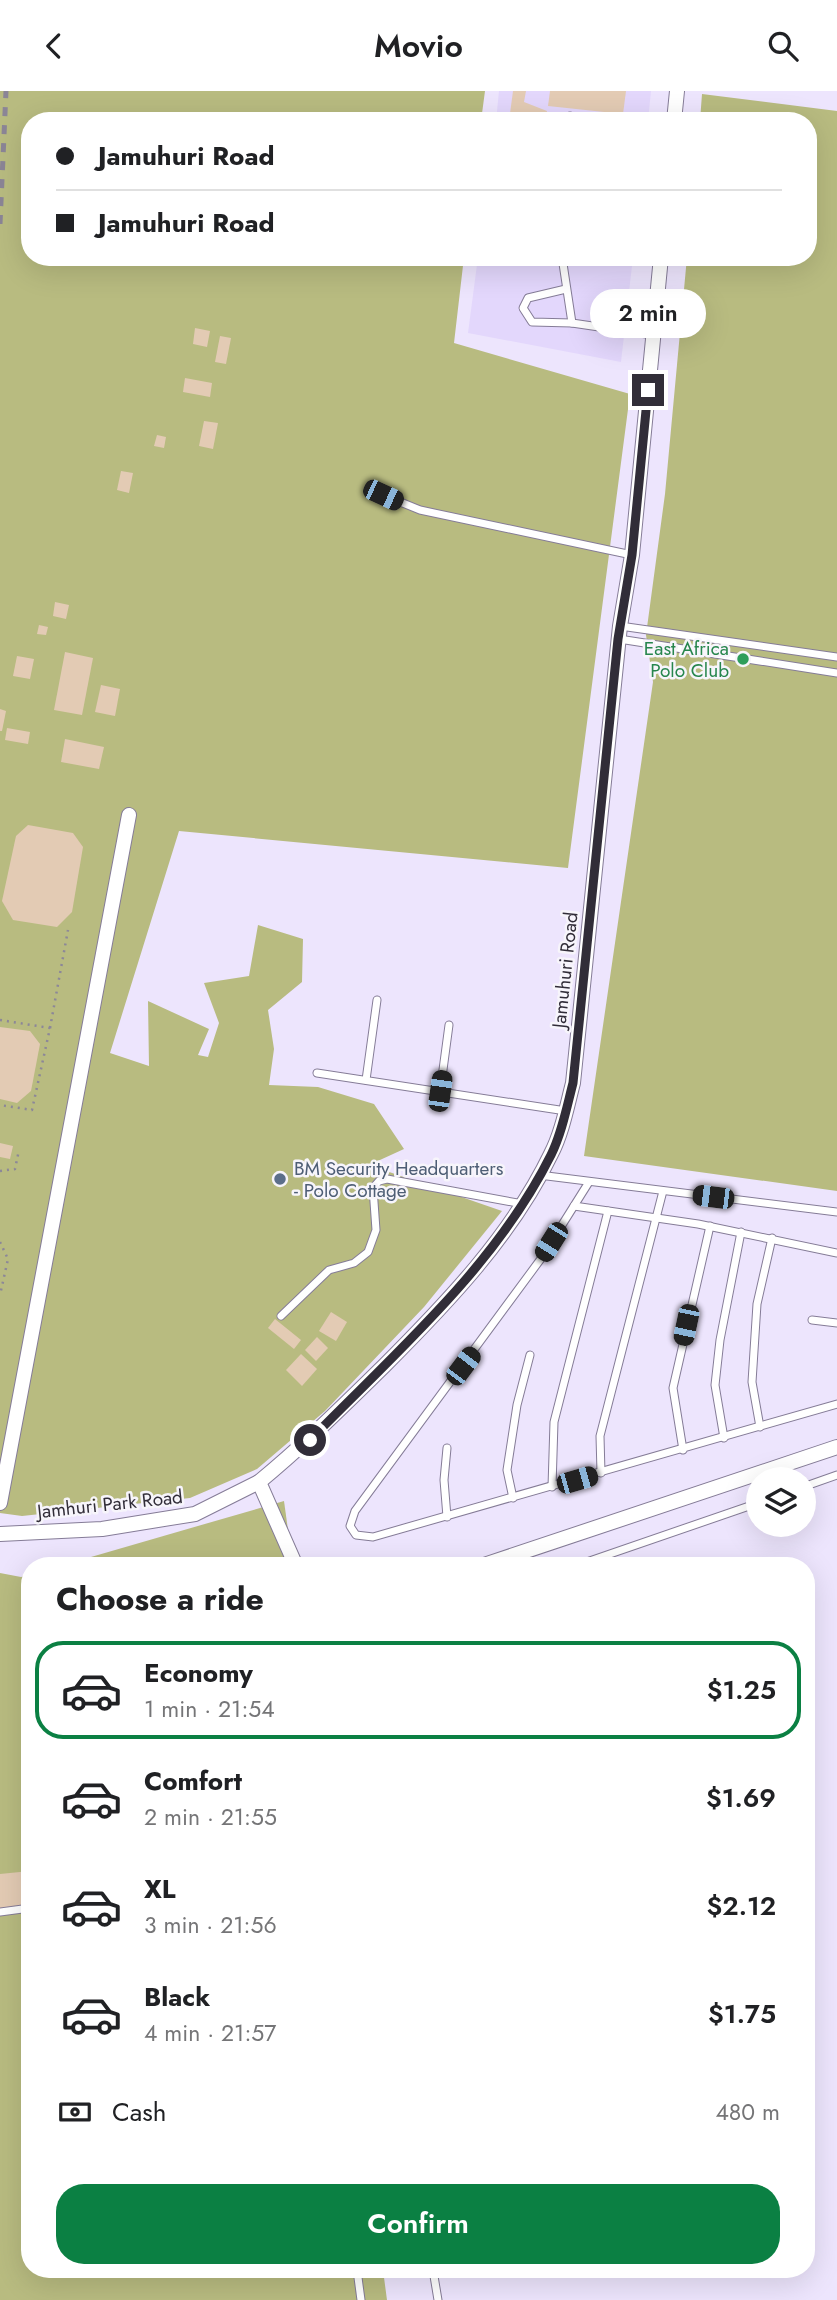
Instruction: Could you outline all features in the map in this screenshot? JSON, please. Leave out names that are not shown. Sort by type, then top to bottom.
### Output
[{"type":"street","points":[[675,112],[677,91]]},
{"type":"street","name":"Jamuhuri Road","points":[[259,1482],[310,1440],[410,1339],[484,1257],[523,1204],[552,1153],[573,1083],[619,632],[632,555],[660,266]]},
{"type":"street","points":[[0,1503],[129,815]]},
{"type":"street","points":[[508,1557],[837,1447]]},
{"type":"street","points":[[259,1482],[292,1557]]},
{"type":"street","name":"Jamhuri Park Road","points":[[0,1534],[102,1528],[195,1514],[259,1482]]},
{"type":"lane","points":[[563,266],[572,323]]},
{"type":"lane","points":[[566,289],[528,298],[523,308],[532,322],[572,323],[653,335]]},
{"type":"lane","points":[[383,495],[420,510],[632,555]]},
{"type":"lane","points":[[619,632],[837,657]]},
{"type":"lane","points":[[619,632],[837,673]]},
{"type":"lane","points":[[366,1080],[377,1000]]},
{"type":"lane","points":[[440,1091],[449,1025]]},
{"type":"lane","points":[[317,1073],[565,1111]]},
{"type":"lane","points":[[539,1175],[837,1212]]},
{"type":"lane","points":[[281,1317],[329,1270],[354,1263],[368,1252],[376,1230],[373,1188],[379,1181],[387,1179],[523,1204]]},
{"type":"lane","points":[[589,1182],[540,1260],[355,1511],[350,1526],[356,1535],[373,1538],[837,1404]]},
{"type":"lane","points":[[601,1473],[600,1436],[663,1191]]},
{"type":"lane","points":[[574,1206],[710,1226],[837,1253]]},
{"type":"lane","points":[[552,1487],[554,1422],[608,1211]]},
{"type":"lane","points":[[683,1450],[673,1388],[710,1226]]},
{"type":"lane","points":[[724,1438],[715,1385],[720,1340],[741,1232]]},
{"type":"lane","points":[[760,1427],[752,1382],[757,1304],[772,1238]]},
{"type":"lane","points":[[812,1319],[837,1324]]},
{"type":"lane","points":[[513,1498],[507,1470],[517,1405],[530,1355]]},
{"type":"lane","points":[[447,1448],[444,1480],[447,1517]]},
{"type":"lane","points":[[816,1482],[837,1475]]},
{"type":"lane","points":[[601,1557],[746,1507]]},
{"type":"lane","points":[[0,1912],[21,1909]]},
{"type":"lane","points":[[358,2278],[361,2300]]},
{"type":"lane","points":[[434,2278],[438,2300]]},
{"type":"path","points":[[0,1105],[32,1111],[68,930]]},
{"type":"path","points":[[0,1020],[50,1028]]},
{"type":"path","points":[[0,1171],[15,1168],[19,1150]]},
{"type":"path","points":[[0,1242],[8,1259],[0,1295]]},
{"type":"shaded area","points":[[499,91],[651,91],[649,112],[497,112]]},
{"type":"shaded area","points":[[477,266],[632,266],[621,362],[468,333]]},
{"type":"green space","points":[[0,91],[485,91],[482,112],[21,112],[21,266],[463,266],[454,343],[630,394],[568,868],[179,831],[110,1053],[149,1066],[148,1001],[209,1029],[198,1055],[208,1057],[219,1023],[204,983],[249,976],[258,925],[303,939],[302,982],[268,1010],[274,1049],[269,1085],[318,1087],[374,1104],[404,1149],[369,1165],[502,1211],[424,1307],[325,1411],[257,1469],[190,1498],[22,1516],[0,1513]]},
{"type":"green space","name":"East Africa Polo Club","points":[[702,94],[837,111],[837,1191],[584,1156],[653,682],[646,635],[665,494],[686,266],[817,266],[817,112],[701,112]]},
{"type":"green space","points":[[284,1501],[292,1557],[91,1557]]},
{"type":"green space","points":[[0,1573],[21,1577],[21,2278],[384,2278],[387,2300],[0,2300]]},
{"type":"building","points":[[513,91],[526,91],[524,102],[547,111],[547,112],[510,112]]},
{"type":"building","points":[[550,91],[626,91],[623,112],[548,106]]},
{"type":"building","points":[[195,328],[210,331],[207,347],[193,344]]},
{"type":"building","points":[[220,336],[231,338],[226,364],[215,362]]},
{"type":"building","points":[[185,378],[212,383],[210,397],[183,392]]},
{"type":"building","points":[[204,421],[218,423],[213,449],[199,446]]},
{"type":"building","points":[[157,435],[166,437],[164,448],[154,446]]},
{"type":"building","points":[[121,471],[133,473],[129,493],[117,490]]},
{"type":"building","points":[[55,602],[69,605],[66,619],[53,616]]},
{"type":"building","points":[[39,625],[48,627],[46,635],[37,634]]},
{"type":"building","points":[[65,652],[93,658],[82,715],[54,710]]},
{"type":"building","points":[[17,656],[34,659],[30,679],[13,676]]},
{"type":"building","points":[[101,685],[120,689],[115,716],[95,712]]},
{"type":"building","points":[[0,709],[6,711],[2,731],[0,731]]},
{"type":"building","points":[[7,728],[30,732],[28,744],[5,740]]},
{"type":"building","points":[[65,739],[104,747],[99,769],[61,762]]},
{"type":"building","points":[[28,825],[73,833],[83,847],[72,912],[57,927],[13,920],[2,901],[16,836]]},
{"type":"building","points":[[0,1027],[30,1031],[40,1044],[31,1091],[17,1103],[0,1099]]},
{"type":"building","points":[[0,1143],[13,1146],[10,1159],[0,1157]]},
{"type":"building","points":[[331,1312],[347,1322],[336,1341],[319,1331]]},
{"type":"building","points":[[275,1319],[301,1340],[294,1349],[268,1328]]},
{"type":"building","points":[[317,1337],[328,1348],[316,1361],[305,1350]]},
{"type":"building","points":[[301,1354],[317,1369],[302,1386],[286,1370]]},
{"type":"building","points":[[21,1872],[21,1907],[0,1909],[0,1874]]},
{"type":"railway","points":[[0,224],[6,91]]},
{"type":"place","name":"East Africa Polo Club","points":[[743,659]]},
{"type":"place","name":"BM Security Headquarters - Polo Cottage","points":[[280,1179]]},
{"type":"route","points":[[310,1440],[452,1295],[523,1204],[552,1153],[573,1083],[618,639],[632,555],[648,390]]}]
